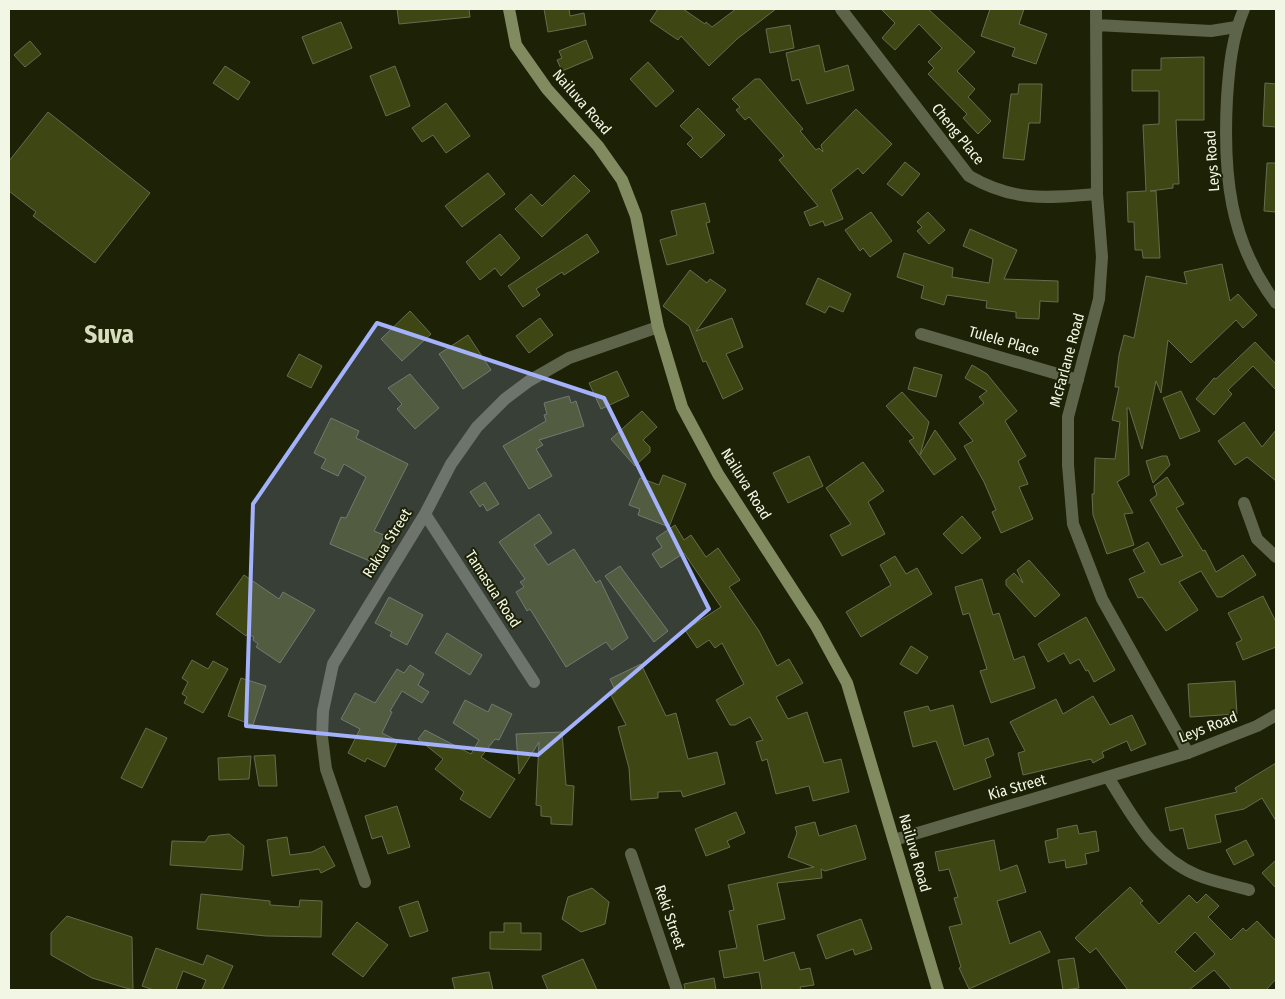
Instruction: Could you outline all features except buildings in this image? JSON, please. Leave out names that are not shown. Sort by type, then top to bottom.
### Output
[{"type":"main road","name":"Nailuva Road","points":[[509,9],[516,45],[547,88],[598,146],[622,180],[636,216],[658,327],[682,407],[718,474],[816,626],[847,683],[938,990]]},
{"type":"street","name":"Cheng Place","points":[[842,9],[969,176],[987,186],[1016,195],[1039,199],[1097,194]]},
{"type":"street","name":"McFarlane Road","points":[[1096,9],[1097,194],[1102,257],[1099,299],[1068,417],[1068,465],[1073,524],[1102,599],[1188,753]]},
{"type":"street","name":"Leys Road","points":[[1244,9],[1236,27],[1228,77],[1225,128],[1226,177],[1234,220],[1252,266],[1271,288],[1276,303]]},
{"type":"street","points":[[1096,25],[1211,31],[1236,27]]},
{"type":"street","name":"Rakua Street","points":[[364,882],[326,769],[322,737],[323,710],[333,664],[424,514],[456,457],[477,427],[505,399],[529,381],[569,358],[658,327]]},
{"type":"street","name":"Tulele Place","points":[[920,334],[1078,380]]},
{"type":"street","points":[[1244,502],[1257,539],[1276,557]]},
{"type":"street","name":"Tamasua Road","points":[[424,514],[534,682]]},
{"type":"street","name":"Leys Road","points":[[1150,765],[1188,753],[1257,726],[1276,715]]},
{"type":"street","name":"Kia Street","points":[[894,840],[1150,765]]},
{"type":"street","points":[[1108,777],[1142,831],[1159,852],[1196,875],[1249,890]]},
{"type":"street","name":"Reki Street","points":[[631,854],[677,990]]},
{"type":"highlighted area","points":[[377,323],[604,398],[709,609],[538,755],[246,726],[253,504]]},
{"type":"district","name":"Suva","points":[[109,334]]}]
